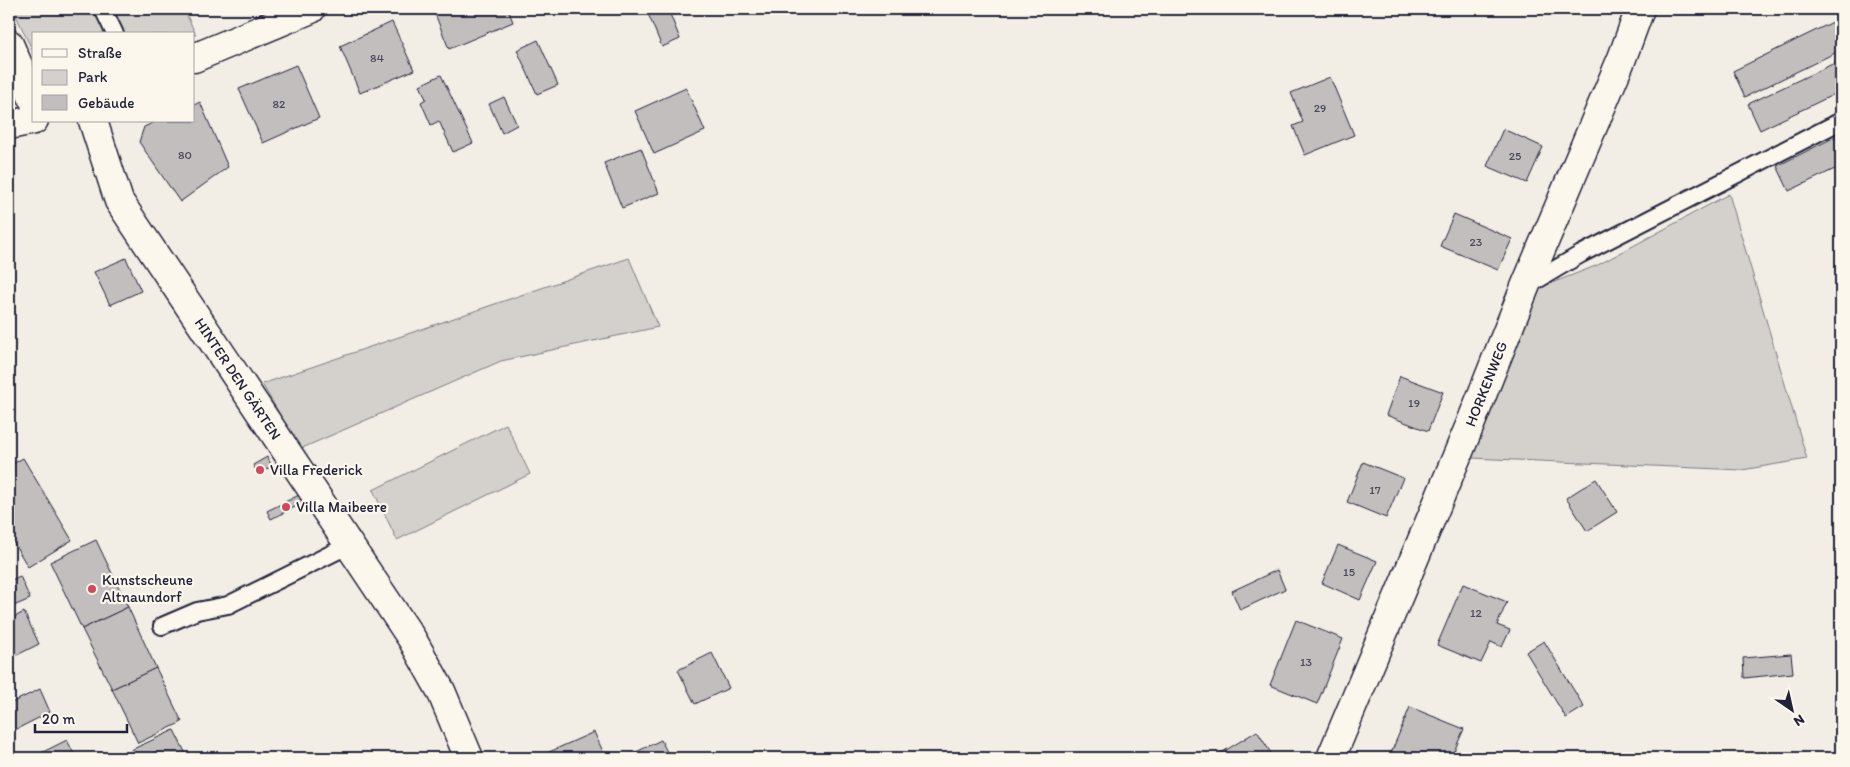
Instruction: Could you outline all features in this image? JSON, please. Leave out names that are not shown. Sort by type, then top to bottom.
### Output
[{"type":"street","points":[[195,58],[311,9]]},
{"type":"street","name":"HORKENWEG","points":[[1332,758],[1463,443],[1525,287],[1622,58],[1640,9]]},
{"type":"street","points":[[9,44],[32,96]]},
{"type":"street","points":[[9,125],[32,120]]},
{"type":"street","name":"HINTER DEN GÄRTEN","points":[[93,122],[119,201],[412,638],[441,691],[469,758]]},
{"type":"lane","points":[[103,9],[114,32]]},
{"type":"lane","points":[[1525,287],[1582,254],[1841,122]]},
{"type":"lane","points":[[162,626],[198,611],[228,605],[349,545]]},
{"type":"green space","points":[[13,9],[184,9],[195,32],[32,32],[32,50]]},
{"type":"green space","points":[[1729,194],[1807,459],[1742,470],[1471,458],[1539,288],[1598,265]]},
{"type":"green space","points":[[629,258],[658,327],[501,361],[300,449],[262,384]]},
{"type":"green space","points":[[506,424],[530,474],[397,540],[373,490]]},
{"type":"building","points":[[433,9],[508,9],[513,22],[449,49]]},
{"type":"building","points":[[646,9],[668,9],[680,39],[662,47]]},
{"type":"building","points":[[1841,18],[1841,50],[1745,97],[1733,71]]},
{"type":"building","points":[[392,22],[414,70],[360,93],[340,46]]},
{"type":"building","points":[[538,40],[558,85],[537,94],[517,50]]},
{"type":"building","points":[[1841,60],[1841,91],[1760,130],[1748,104]]},
{"type":"building","points":[[296,65],[319,118],[263,143],[239,89]]},
{"type":"building","points":[[441,75],[473,143],[453,152],[439,121],[431,125],[421,102],[426,99],[420,85]]},
{"type":"building","points":[[1330,77],[1354,135],[1305,155],[1293,126],[1303,122],[1291,93]]},
{"type":"building","points":[[686,88],[705,131],[654,154],[635,111]]},
{"type":"building","points":[[504,97],[517,125],[502,133],[489,104]]},
{"type":"building","points":[[200,102],[228,167],[180,202],[139,142],[144,127],[155,122],[195,122],[195,104]]},
{"type":"building","points":[[1503,129],[1543,147],[1527,183],[1487,166]]},
{"type":"building","points":[[1841,134],[1841,166],[1789,191],[1777,166]]},
{"type":"building","points":[[641,148],[659,193],[622,208],[604,163]]},
{"type":"building","points":[[1454,214],[1512,239],[1498,270],[1440,246]]},
{"type":"building","points":[[126,258],[141,291],[110,305],[94,272]]},
{"type":"building","points":[[1400,376],[1443,392],[1428,431],[1386,415]]},
{"type":"building","name":"Villa Frederick","points":[[267,457],[272,466],[258,474],[253,465]]},
{"type":"building","points":[[23,458],[72,540],[28,567],[9,535],[9,466]]},
{"type":"building","points":[[1363,462],[1403,478],[1386,518],[1347,502]]},
{"type":"building","points":[[1596,479],[1617,512],[1587,531],[1566,498]]},
{"type":"building","name":"Villa Maibeere","points":[[301,494],[305,502],[271,519],[267,511]]},
{"type":"building","points":[[96,540],[128,607],[82,629],[50,562]]},
{"type":"building","points":[[1338,545],[1377,561],[1360,600],[1322,583]]},
{"type":"building","points":[[1277,570],[1285,589],[1240,610],[1232,591]]},
{"type":"building","points":[[20,576],[30,599],[9,608],[9,581]]},
{"type":"building","points":[[1463,584],[1507,602],[1497,625],[1510,630],[1502,647],[1491,642],[1481,663],[1437,645]]},
{"type":"building","points":[[128,607],[156,668],[112,689],[82,629]]},
{"type":"building","points":[[24,612],[39,644],[9,659],[9,620]]},
{"type":"building","points":[[1296,620],[1343,639],[1317,704],[1270,685]]},
{"type":"building","points":[[1544,641],[1584,707],[1566,718],[1526,652]]},
{"type":"building","points":[[712,653],[729,688],[695,704],[678,670]]},
{"type":"building","points":[[1791,654],[1793,673],[1744,678],[1743,658]]},
{"type":"building","points":[[156,668],[182,722],[138,743],[112,689]]},
{"type":"building","points":[[40,689],[50,712],[9,733],[9,704]]},
{"type":"building","points":[[1410,707],[1464,729],[1451,758],[1389,758]]},
{"type":"building","points":[[174,730],[188,758],[134,758],[131,750]]},
{"type":"building","points":[[1257,731],[1274,758],[1220,758],[1218,755]]},
{"type":"building","points":[[594,732],[606,758],[538,758],[538,757]]},
{"type":"building","points":[[67,740],[76,758],[31,758]]},
{"type":"building","points":[[661,740],[670,758],[632,758],[630,755]]},
{"type":"place","name":"Villa Frederick","points":[[260,470]]},
{"type":"place","name":"Villa Maibeere","points":[[286,507]]},
{"type":"place","name":"Kunstscheune Altnaundorf","points":[[92,589]]}]
